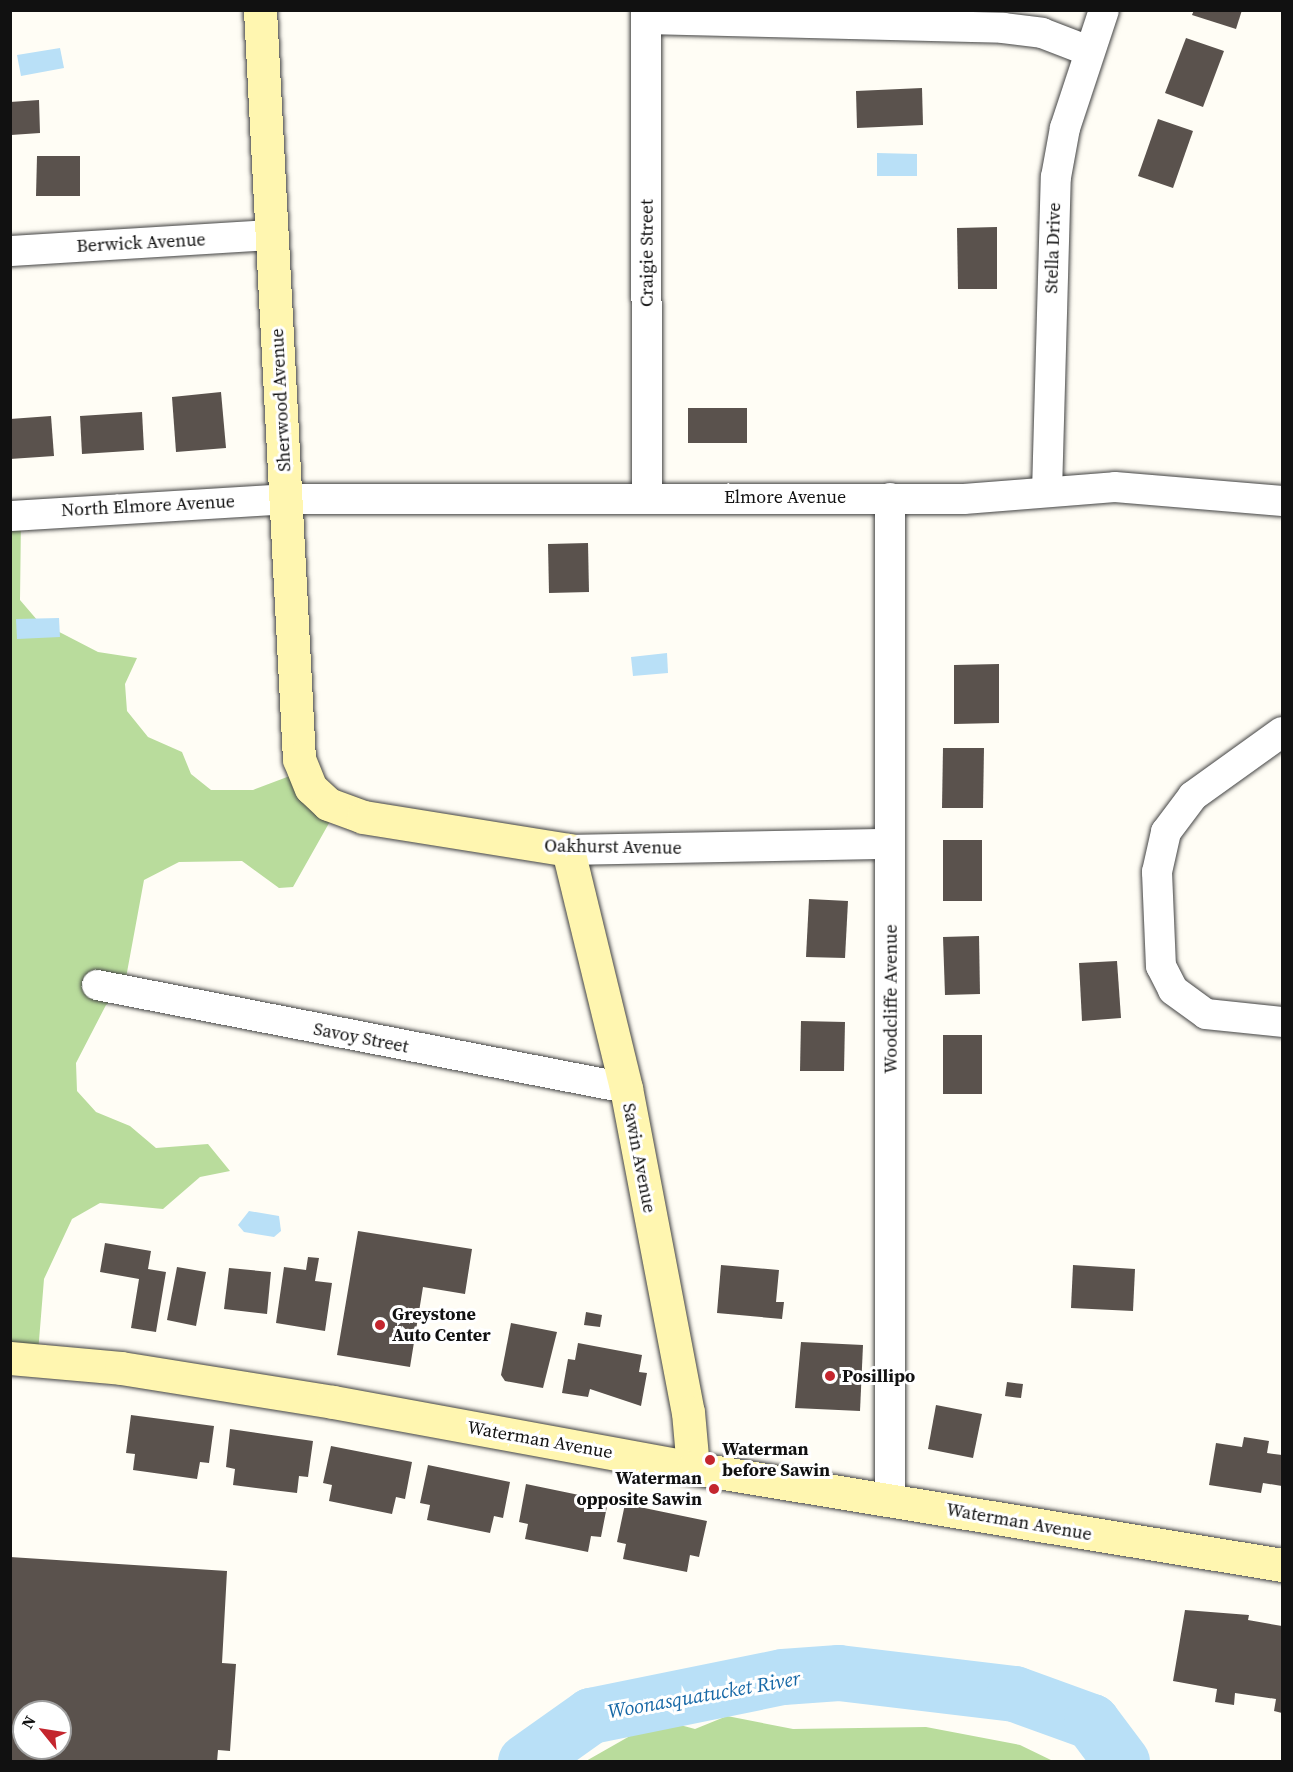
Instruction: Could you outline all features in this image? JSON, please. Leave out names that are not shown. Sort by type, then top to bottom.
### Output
[{"type":"street","name":"Sherwood Avenue","points":[[260,10],[299,759],[311,788]]},
{"type":"street","name":"Stella Drive","points":[[1047,492],[1056,177],[1089,51],[1104,10]]},
{"type":"street","points":[[646,14],[1003,28],[1042,33],[1089,51]]},
{"type":"street","name":"Craigie Street","points":[[646,14],[647,496]]},
{"type":"street","name":"Berwick Avenue","points":[[10,251],[272,235]]},
{"type":"street","name":"Elmore Avenue","points":[[286,499],[647,496],[890,498],[1115,487],[1282,501]]},
{"type":"street","name":"Woodcliffe Avenue","points":[[890,498],[890,1500]]},
{"type":"street","name":"North Elmore Avenue","points":[[10,516],[286,499]]},
{"type":"street","points":[[1282,732],[1193,796],[1166,832],[1157,872],[1161,966],[1173,990],[1206,1014],[1282,1022]]},
{"type":"street","name":"Oakhurst Avenue","points":[[311,788],[328,804],[392,824],[568,850],[890,844]]},
{"type":"street","name":"Sawin Avenue","points":[[568,850],[626,1088],[688,1412],[693,1468]]},
{"type":"street","name":"Savoy Street","points":[[97,985],[626,1088]]},
{"type":"street","name":"Waterman Avenue","points":[[10,1358],[122,1368],[333,1402],[693,1468],[1282,1565]]},
{"type":"green space","points":[[11,518],[21,519],[20,600],[38,621],[98,652],[137,658],[125,684],[127,711],[148,737],[182,752],[191,774],[211,790],[253,790],[311,768],[337,809],[293,887],[279,888],[242,861],[179,862],[144,880],[123,994],[106,1005],[76,1063],[77,1091],[96,1112],[130,1126],[156,1148],[208,1144],[230,1171],[200,1177],[163,1209],[100,1203],[72,1219],[44,1279],[38,1353],[11,1357]]},
{"type":"green space","points":[[727,1716],[793,1729],[926,1727],[1020,1745],[1053,1761],[586,1761],[651,1724],[669,1722],[695,1729]]},
{"type":"water","points":[[60,48],[64,68],[21,76],[17,55]]},
{"type":"water","points":[[877,153],[917,154],[917,176],[877,176]]},
{"type":"water","points":[[59,618],[60,637],[17,639],[16,619]]},
{"type":"water","points":[[667,653],[668,673],[633,676],[631,657]]},
{"type":"water","points":[[249,1211],[279,1216],[281,1231],[274,1237],[244,1232],[238,1225]]},
{"type":"building","points":[[1194,10],[1242,10],[1236,29],[1192,15]]},
{"type":"building","points":[[1186,38],[1224,51],[1203,107],[1165,93]]},
{"type":"building","points":[[922,88],[923,125],[857,128],[856,91]]},
{"type":"building","points":[[39,100],[40,133],[11,135],[10,102]]},
{"type":"building","points":[[1158,119],[1193,131],[1173,188],[1138,176]]},
{"type":"building","points":[[37,156],[80,156],[80,196],[36,196]]},
{"type":"building","points":[[997,227],[997,289],[958,289],[957,228]]},
{"type":"building","points":[[221,392],[226,448],[176,452],[172,397]]},
{"type":"building","points":[[688,408],[747,408],[747,443],[688,443]]},
{"type":"building","points":[[142,412],[144,450],[82,454],[80,416]]},
{"type":"building","points":[[51,416],[54,456],[10,459],[10,419]]},
{"type":"building","points":[[588,543],[589,592],[549,593],[548,544]]},
{"type":"building","points":[[999,664],[999,723],[954,724],[954,665]]},
{"type":"building","points":[[943,748],[984,748],[983,808],[942,808]]},
{"type":"building","points":[[943,840],[982,840],[982,901],[943,901]]},
{"type":"building","points":[[809,899],[848,901],[845,958],[806,957]]},
{"type":"building","points":[[979,936],[980,994],[945,995],[943,937]]},
{"type":"building","points":[[1117,961],[1121,1018],[1082,1021],[1079,963]]},
{"type":"building","points":[[801,1021],[845,1022],[844,1071],[800,1071]]},
{"type":"building","points":[[943,1035],[982,1035],[982,1094],[943,1094]]},
{"type":"building","name":"Greystone Auto Center","points":[[358,1231],[472,1249],[465,1294],[423,1287],[410,1367],[337,1355]]},
{"type":"building","points":[[105,1243],[151,1251],[148,1269],[166,1272],[156,1332],[131,1328],[139,1279],[100,1272]]},
{"type":"building","points":[[308,1257],[319,1258],[315,1281],[332,1283],[325,1331],[276,1323],[284,1267],[306,1270]]},
{"type":"building","points":[[721,1265],[779,1270],[776,1302],[784,1302],[782,1319],[717,1313]]},
{"type":"building","points":[[1073,1265],[1135,1269],[1133,1311],[1071,1308]]},
{"type":"building","points":[[177,1267],[206,1272],[196,1326],[167,1320]]},
{"type":"building","points":[[229,1268],[271,1272],[267,1314],[224,1309]]},
{"type":"building","points":[[586,1312],[602,1315],[600,1327],[584,1325]]},
{"type":"building","points":[[511,1323],[557,1332],[543,1388],[505,1381],[501,1375]]},
{"type":"building","name":"Posillipo","points":[[801,1342],[863,1345],[860,1411],[795,1408]]},
{"type":"building","points":[[578,1343],[642,1355],[639,1372],[647,1373],[641,1406],[590,1389],[588,1397],[562,1393],[568,1359],[575,1360]]},
{"type":"building","points":[[1007,1382],[1023,1384],[1021,1398],[1005,1396]]},
{"type":"building","points":[[936,1405],[982,1414],[973,1458],[928,1449]]},
{"type":"building","points":[[131,1415],[214,1426],[209,1463],[200,1462],[197,1479],[133,1470],[135,1454],[126,1453]]},
{"type":"building","points":[[230,1429],[313,1441],[308,1477],[299,1476],[297,1493],[233,1485],[235,1469],[226,1467]]},
{"type":"building","points":[[1244,1437],[1269,1441],[1267,1453],[1282,1455],[1282,1486],[1263,1483],[1261,1493],[1209,1485],[1216,1443],[1242,1447]]},
{"type":"building","points":[[331,1446],[412,1462],[405,1499],[396,1497],[392,1514],[329,1501],[332,1485],[323,1483]]},
{"type":"building","points":[[428,1465],[510,1482],[503,1518],[494,1516],[490,1533],[427,1520],[430,1505],[420,1503]]},
{"type":"building","points":[[526,1484],[608,1501],[601,1537],[591,1536],[588,1552],[525,1539],[528,1524],[519,1522]]},
{"type":"building","points":[[625,1504],[707,1521],[699,1557],[690,1555],[687,1572],[623,1559],[626,1544],[617,1542]]},
{"type":"building","points":[[10,1557],[227,1571],[222,1663],[236,1664],[230,1751],[218,1750],[217,1762],[10,1762]]},
{"type":"building","points":[[1185,1610],[1249,1615],[1248,1620],[1282,1626],[1282,1713],[1274,1711],[1276,1699],[1235,1693],[1234,1705],[1215,1702],[1217,1689],[1173,1681]]},
{"type":"waterway","name":"Woonasquatucket River","points":[[526,1762],[591,1716],[783,1677],[839,1673],[1015,1694],[1092,1722],[1122,1762]]},
{"type":"place","name":"Greystone Auto Center","points":[[380,1325]]},
{"type":"place","name":"Posillipo","points":[[830,1376]]},
{"type":"place","name":"Waterman before Sawin","points":[[710,1460]]},
{"type":"place","name":"Waterman opposite Sawin","points":[[714,1489]]}]
